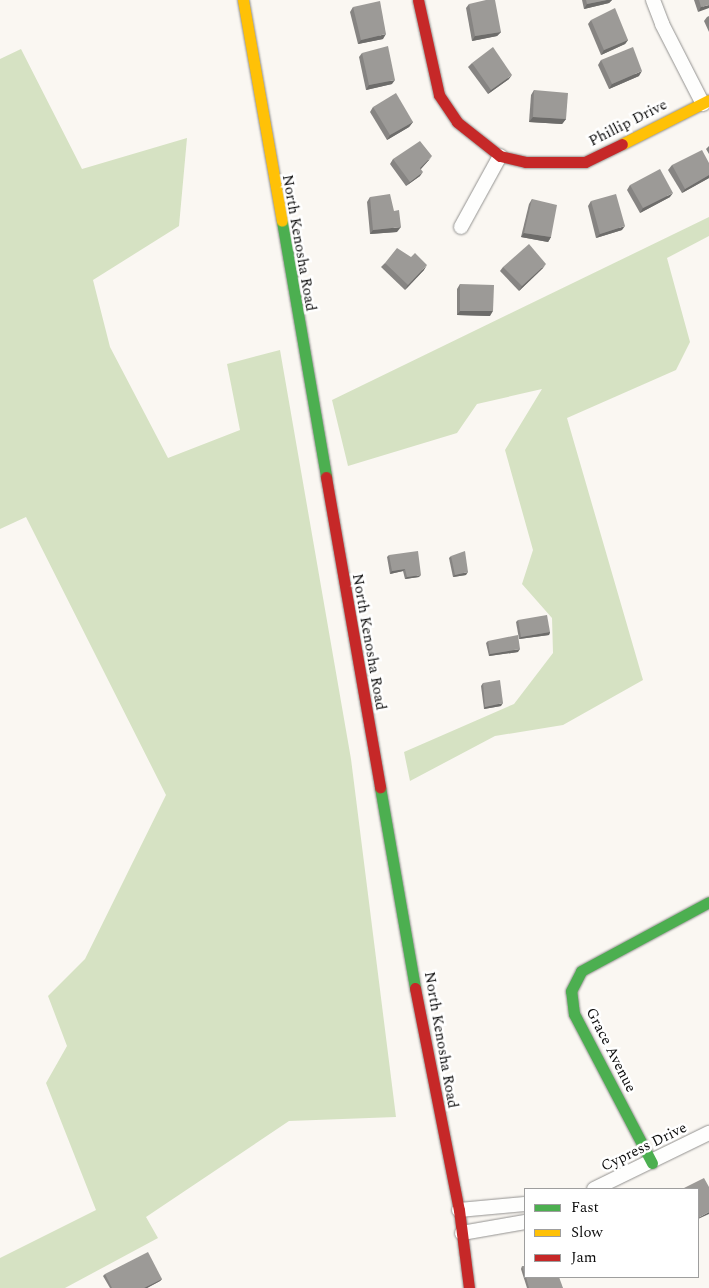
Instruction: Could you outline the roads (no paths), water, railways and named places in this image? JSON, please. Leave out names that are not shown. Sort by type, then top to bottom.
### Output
[{"type":"street","name":"North Kenosha Road","points":[[242,0],[428,1060],[459,1210],[469,1288]]},
{"type":"street","name":"Phillip Drive","points":[[418,0],[430,65],[439,95],[457,122],[500,156],[526,162],[585,162],[706,102]]},
{"type":"street","points":[[653,0],[662,24],[706,102]]},
{"type":"street","points":[[461,227],[500,156]]},
{"type":"street","name":"Grace Avenue","points":[[652,1163],[574,1014],[571,991],[581,971],[709,902]]},
{"type":"street","name":"Cypress Drive","points":[[596,1188],[652,1163],[709,1132]]},
{"type":"street","points":[[459,1210],[524,1204]]},
{"type":"street","points":[[462,1234],[524,1222]]}]
